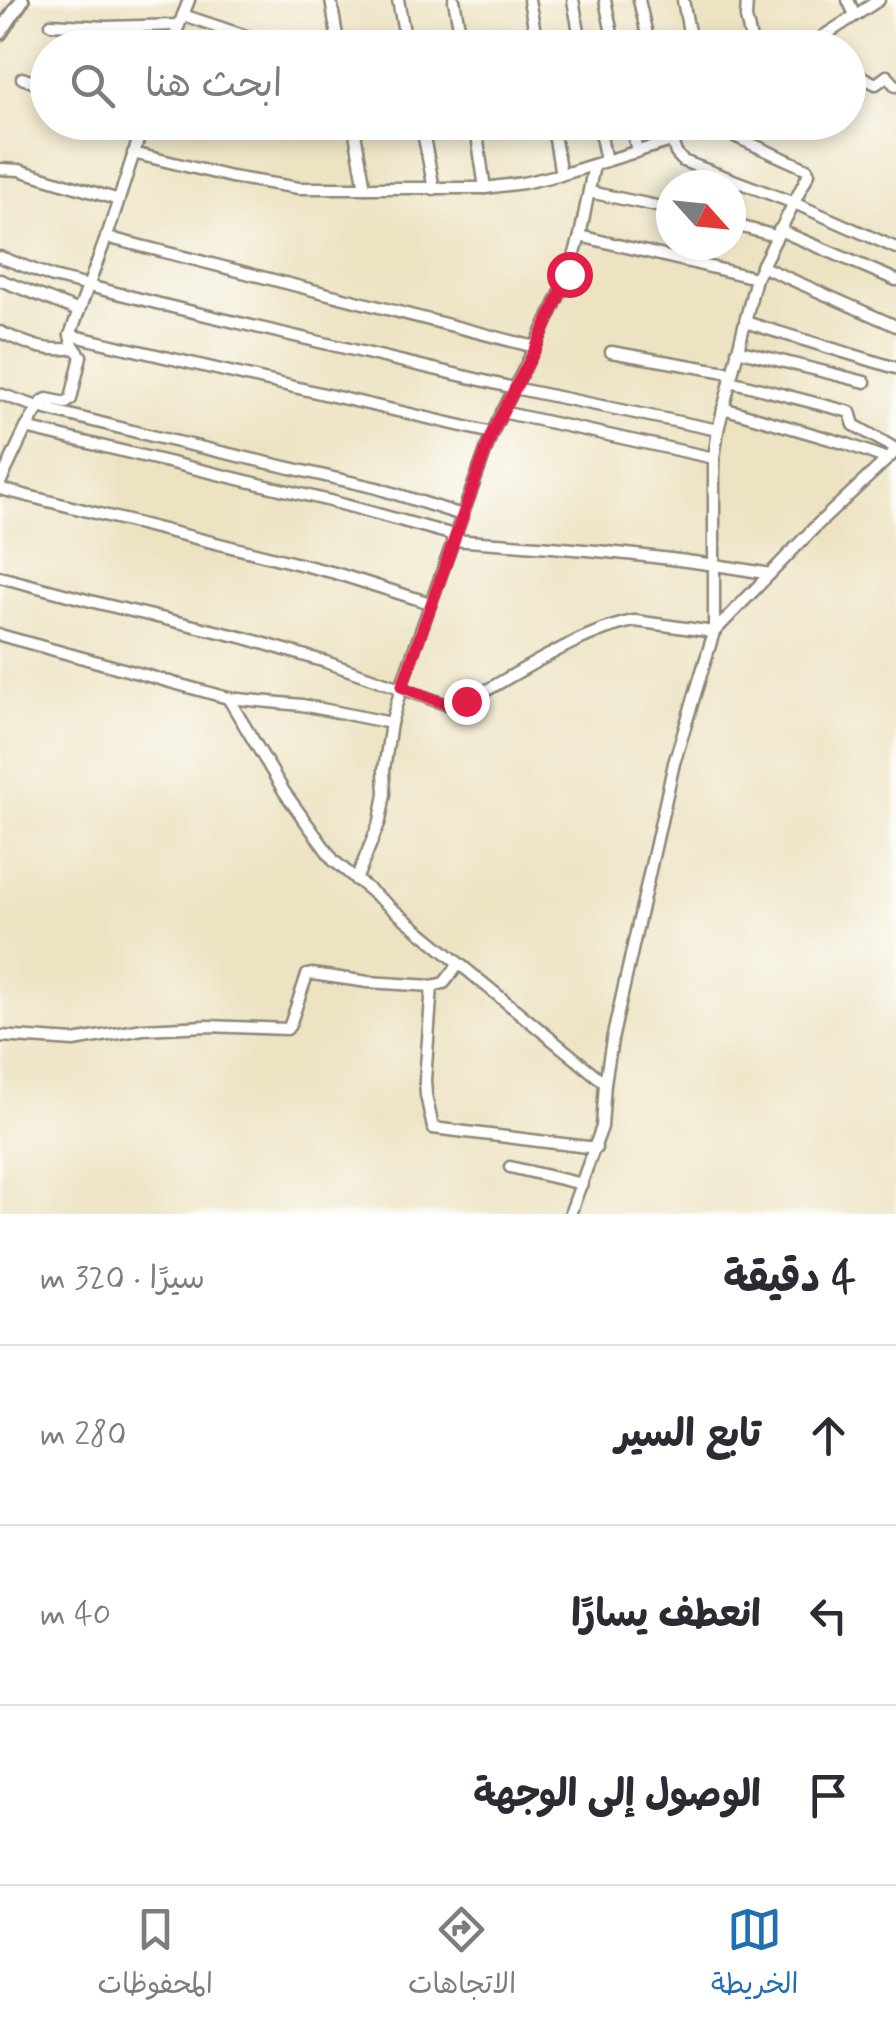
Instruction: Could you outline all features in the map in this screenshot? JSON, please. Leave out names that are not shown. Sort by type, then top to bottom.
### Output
[{"type":"street","points":[[0,33],[22,0]]},
{"type":"street","points":[[330,0],[336,30]]},
{"type":"street","points":[[398,0],[404,30]]},
{"type":"street","points":[[454,0],[459,30]]},
{"type":"street","points":[[529,0],[535,30]]},
{"type":"street","points":[[573,0],[579,30]]},
{"type":"street","points":[[605,0],[611,30]]},
{"type":"street","points":[[639,0],[646,30]]},
{"type":"street","points":[[683,0],[689,30]]},
{"type":"street","points":[[747,0],[749,30]]},
{"type":"street","points":[[848,0],[855,15]]},
{"type":"street","points":[[832,30],[877,0]]},
{"type":"street","points":[[177,30],[187,1]]},
{"type":"street","points":[[52,24],[105,27],[181,20],[217,30]]},
{"type":"street","points":[[866,79],[876,84],[886,75],[896,86]]},
{"type":"street","points":[[22,78],[30,81]]},
{"type":"street","points":[[136,140],[70,335],[82,356],[71,400],[66,403],[46,399],[38,407],[1,480],[430,604]]},
{"type":"street","points":[[356,140],[365,188]]},
{"type":"street","points":[[424,140],[434,189]]},
{"type":"street","points":[[478,140],[485,188]]},
{"type":"street","points":[[555,140],[561,174]]},
{"type":"street","points":[[356,880],[383,809],[391,723],[402,687],[492,433],[561,295],[600,163],[599,140]]},
{"type":"street","points":[[634,140],[637,152]]},
{"type":"street","points":[[570,1214],[602,1127],[612,1040],[674,762],[714,632],[714,458],[723,408],[756,278],[808,176],[807,169],[742,140]]},
{"type":"street","points":[[134,153],[231,178],[300,188],[485,188],[561,174],[670,141],[683,161],[794,203],[896,248]]},
{"type":"street","points":[[0,170],[19,170],[118,200]]},
{"type":"street","points":[[589,192],[656,206]]},
{"type":"street","points":[[746,227],[778,233],[896,280]]},
{"type":"street","points":[[580,236],[756,278]]},
{"type":"street","points":[[106,237],[536,348]]},
{"type":"street","points":[[0,257],[53,277],[514,388],[718,430]]},
{"type":"street","points":[[762,266],[896,326]]},
{"type":"street","points":[[0,280],[79,312]]},
{"type":"street","points":[[744,322],[896,368]]},
{"type":"street","points":[[0,332],[42,350],[75,348]]},
{"type":"street","points":[[70,335],[492,433]]},
{"type":"street","points":[[738,350],[865,382]]},
{"type":"street","points":[[610,352],[731,377],[850,412],[854,424],[893,453]]},
{"type":"street","points":[[0,394],[174,442],[377,488],[462,515]]},
{"type":"street","points":[[723,408],[847,444],[893,453]]},
{"type":"street","points":[[502,412],[714,458]]},
{"type":"street","points":[[26,428],[330,501],[453,537],[598,550],[770,574]]},
{"type":"street","points":[[0,449],[14,454]]},
{"type":"street","points":[[714,632],[893,453]]},
{"type":"street","points":[[0,578],[246,638],[446,704],[473,698],[582,639],[626,622],[714,632]]},
{"type":"street","points":[[0,635],[228,698],[302,705],[391,723]]},
{"type":"street","points":[[228,698],[284,793],[326,852],[606,1083]]},
{"type":"street","points":[[0,1036],[74,1042],[143,1029],[287,1028],[307,975],[432,986],[444,983],[459,964]]},
{"type":"street","points":[[432,986],[425,1080],[433,1128],[596,1148]]},
{"type":"street","points":[[510,1167],[582,1184]]},
{"type":"route","points":[[466,701],[446,704],[402,687],[492,433],[569,274]]}]
